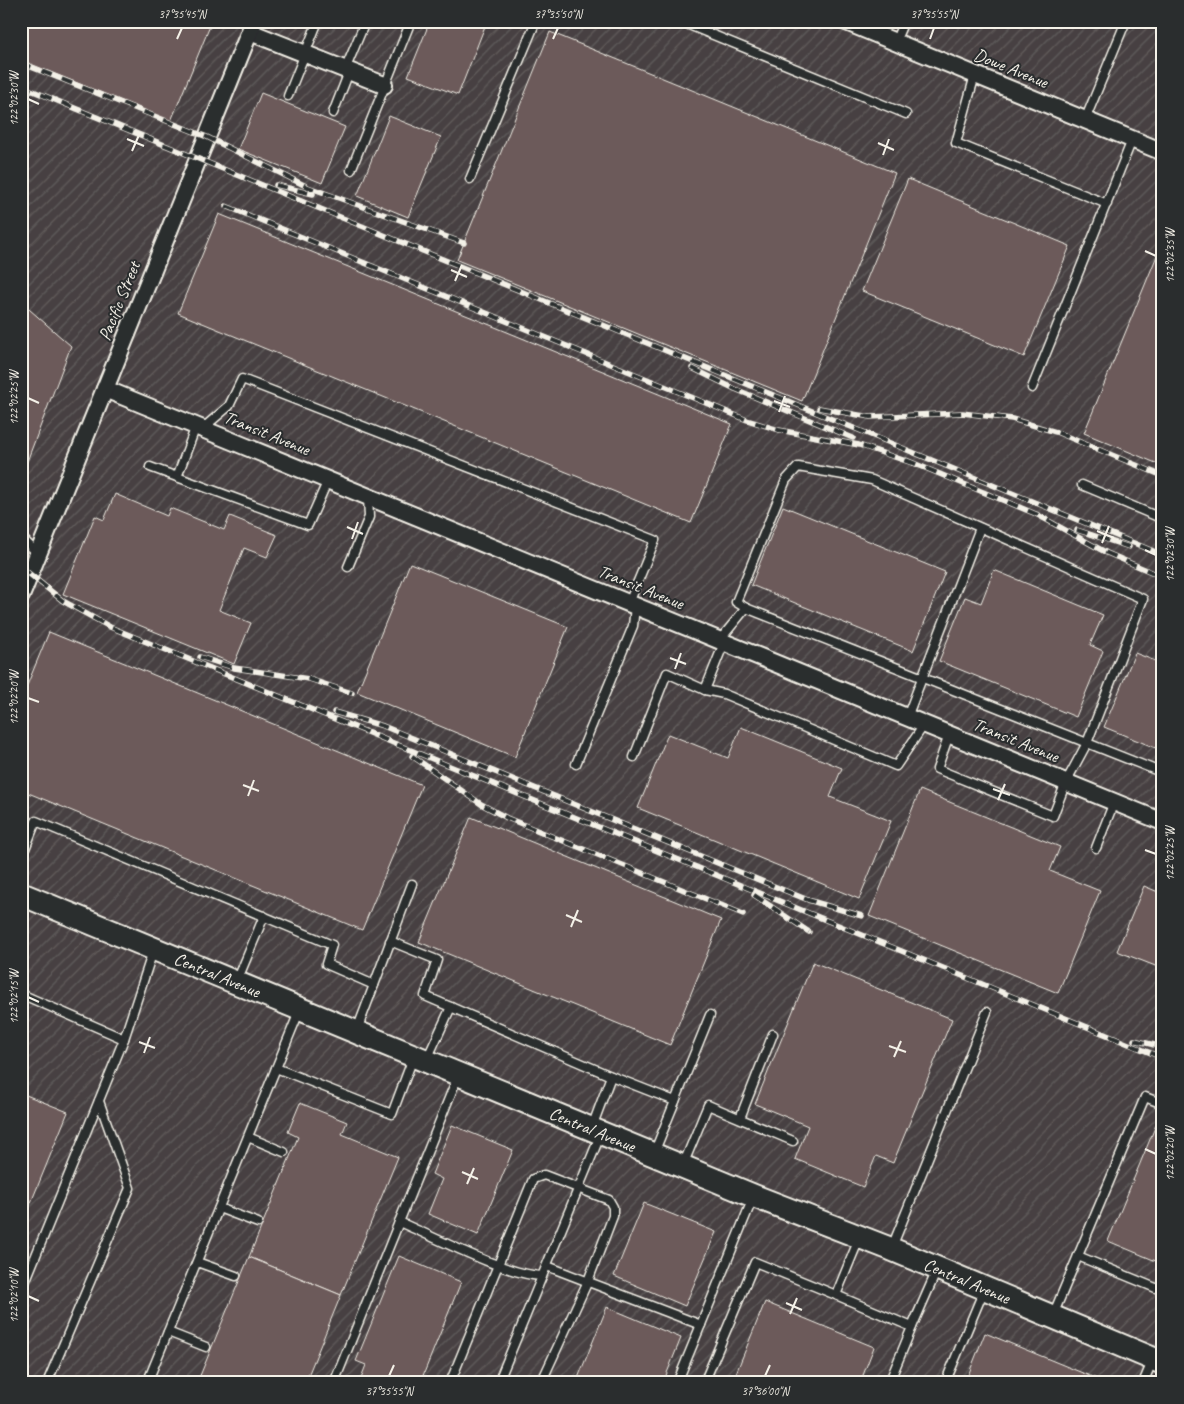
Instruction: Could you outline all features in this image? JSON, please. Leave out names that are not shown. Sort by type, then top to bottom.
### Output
[{"type":"street","name":"Dowe Avenue","points":[[844,21],[1163,152]]},
{"type":"street","points":[[252,26],[305,54],[384,85]]},
{"type":"street","name":"Pacific Street","points":[[21,596],[252,26]]},
{"type":"street","name":"Transit Avenue","points":[[105,389],[1163,822]]},
{"type":"street","name":"Central Avenue","points":[[21,894],[596,1132],[938,1268],[1158,1361]]},
{"type":"lane","points":[[288,96],[318,21]]},
{"type":"lane","points":[[351,170],[411,21]]},
{"type":"lane","points":[[470,179],[536,21]]},
{"type":"lane","points":[[679,21],[906,114]]},
{"type":"lane","points":[[895,42],[904,21]]},
{"type":"lane","points":[[1085,120],[1126,21]]},
{"type":"lane","points":[[333,113],[363,27]]},
{"type":"lane","points":[[976,75],[956,144],[1107,204]]},
{"type":"lane","points":[[1032,388],[1132,140]]},
{"type":"lane","points":[[177,478],[199,427],[229,406],[242,379],[655,540],[632,605],[633,626],[576,764]]},
{"type":"lane","points":[[150,467],[308,526],[328,480]]},
{"type":"lane","points":[[949,735],[938,769],[1053,816],[1066,782],[1087,743],[1143,599],[872,480],[798,468],[786,480],[736,602],[746,608],[1087,743],[1163,774]]},
{"type":"lane","points":[[1082,485],[1163,519]]},
{"type":"lane","points":[[348,567],[369,517],[368,497]]},
{"type":"lane","points":[[906,717],[920,677],[980,528]]},
{"type":"lane","points":[[21,537],[38,554]]},
{"type":"lane","points":[[705,690],[722,642],[746,608]]},
{"type":"lane","points":[[634,757],[667,674],[705,690],[724,694],[896,766],[924,725]]},
{"type":"lane","points":[[1096,848],[1114,802]]},
{"type":"lane","points":[[21,859],[36,821],[332,945],[326,964],[374,985]]},
{"type":"lane","points":[[356,1032],[412,884]]},
{"type":"lane","points":[[236,983],[264,916]]},
{"type":"lane","points":[[390,942],[437,960],[425,996],[611,1076],[675,1101]]},
{"type":"lane","points":[[21,1292],[124,1039],[154,949]]},
{"type":"lane","points":[[21,994],[124,1039]]},
{"type":"lane","points":[[276,1068],[392,1114],[420,1059],[451,1007]]},
{"type":"lane","points":[[148,1383],[300,1009]]},
{"type":"lane","points":[[891,1249],[986,1012]]},
{"type":"lane","points":[[653,1154],[710,1016]]},
{"type":"lane","points":[[740,1118],[773,1034]]},
{"type":"lane","points":[[334,1383],[459,1074]]},
{"type":"lane","points":[[498,1383],[580,1187],[611,1076]]},
{"type":"lane","points":[[1053,1317],[1145,1097],[1163,1104]]},
{"type":"lane","points":[[47,1383],[130,1188],[99,1101]]},
{"type":"lane","points":[[682,1166],[708,1105],[794,1141]]},
{"type":"lane","points":[[248,1137],[284,1152]]},
{"type":"lane","points":[[450,1383],[533,1179],[544,1175],[580,1187],[609,1200],[613,1207],[613,1216],[588,1281],[541,1383]]},
{"type":"lane","points":[[678,1383],[754,1196]]},
{"type":"lane","points":[[219,1208],[258,1224]]},
{"type":"lane","points":[[399,1222],[498,1265],[530,1276],[542,1276]]},
{"type":"lane","points":[[836,1295],[859,1237]]},
{"type":"lane","points":[[1078,1256],[1163,1292]]},
{"type":"lane","points":[[197,1262],[236,1276]]},
{"type":"lane","points":[[704,1383],[755,1262],[912,1327]]},
{"type":"lane","points":[[548,1266],[701,1325]]},
{"type":"lane","points":[[889,1383],[938,1268]]},
{"type":"lane","points":[[945,1383],[984,1288]]},
{"type":"lane","points":[[168,1332],[206,1347]]},
{"type":"lane","points":[[1143,1383],[1158,1361]]},
{"type":"shaded area","points":[[21,21],[1163,21],[1163,1383],[21,1383]]},
{"type":"building","points":[[21,21],[212,21],[171,121],[21,60]]},
{"type":"building","points":[[360,21],[384,21],[381,29]]},
{"type":"building","points":[[430,21],[487,21],[458,95],[408,76]]},
{"type":"building","points":[[550,32],[895,173],[802,401],[457,260]]},
{"type":"building","points":[[261,93],[345,127],[322,183],[238,149]]},
{"type":"building","points":[[389,116],[441,137],[408,217],[357,196]]},
{"type":"building","points":[[908,179],[1070,246],[1024,357],[862,291]]},
{"type":"building","points":[[219,214],[732,424],[691,523],[178,313]]},
{"type":"building","points":[[1163,241],[1163,466],[1084,433]]},
{"type":"building","points":[[21,302],[71,346],[26,464],[21,468]]},
{"type":"building","points":[[115,494],[167,516],[170,508],[224,530],[230,516],[277,535],[267,557],[244,548],[219,610],[251,623],[234,664],[63,594],[95,516],[104,520]]},
{"type":"building","points":[[783,506],[945,572],[913,651],[751,585]]},
{"type":"building","points":[[410,563],[568,627],[515,757],[357,692]]},
{"type":"building","points":[[994,570],[1103,615],[1090,645],[1103,651],[1076,717],[939,661],[965,597],[981,603]]},
{"type":"building","points":[[49,632],[422,785],[362,930],[21,790],[21,700]]},
{"type":"building","points":[[1135,653],[1163,664],[1163,751],[1104,727]]},
{"type":"building","points":[[741,727],[842,768],[830,797],[891,821],[859,899],[638,808],[668,734],[728,758]]},
{"type":"building","points":[[920,790],[1060,847],[1050,871],[1100,891],[1058,993],[869,916]]},
{"type":"building","points":[[471,817],[721,920],[670,1045],[419,942]]},
{"type":"building","points":[[1144,886],[1163,894],[1163,969],[1117,951]]},
{"type":"building","points":[[813,962],[952,1019],[893,1163],[876,1156],[863,1187],[795,1159],[808,1126],[755,1104]]},
{"type":"building","points":[[21,1093],[68,1112],[21,1227]]},
{"type":"building","points":[[300,1103],[347,1122],[342,1134],[398,1157],[341,1295],[249,1257],[298,1137],[288,1132]]},
{"type":"building","points":[[1158,1120],[1163,1122],[1163,1264],[1108,1241]]},
{"type":"building","points":[[452,1125],[513,1150],[478,1235],[428,1214],[442,1179],[432,1174]]},
{"type":"building","points":[[644,1203],[716,1232],[685,1306],[614,1276]]},
{"type":"building","points":[[399,1256],[461,1282],[420,1383],[359,1383],[366,1365],[356,1361]]},
{"type":"building","points":[[249,1257],[341,1295],[305,1383],[197,1383]]},
{"type":"building","points":[[765,1302],[874,1347],[860,1383],[732,1383]]},
{"type":"building","points":[[607,1307],[681,1338],[663,1383],[576,1383]]},
{"type":"building","points":[[985,1333],[1107,1383],[965,1383]]},
{"type":"railway","points":[[21,63],[207,137],[308,187],[464,243]]},
{"type":"railway","points":[[21,86],[1163,555]]},
{"type":"railway","points":[[276,185],[313,194]]},
{"type":"railway","points":[[226,206],[747,420],[779,430],[859,445],[912,463]]},
{"type":"railway","points":[[692,368],[735,389],[853,438]]},
{"type":"railway","points":[[819,408],[870,417],[962,413],[1012,419],[1056,432],[1163,476]]},
{"type":"railway","points":[[906,460],[1036,514],[1107,553],[1163,577]]},
{"type":"railway","points":[[1077,530],[1129,547]]},
{"type":"railway","points":[[21,567],[63,601],[110,627],[1163,1058]]},
{"type":"railway","points":[[200,657],[234,668],[309,679],[352,693]]},
{"type":"railway","points":[[334,712],[383,726],[808,900],[862,916]]},
{"type":"railway","points":[[412,756],[481,804],[507,818],[743,914]]},
{"type":"railway","points":[[754,895],[809,932]]},
{"type":"railway","points":[[1134,1040],[1163,1047]]}]
